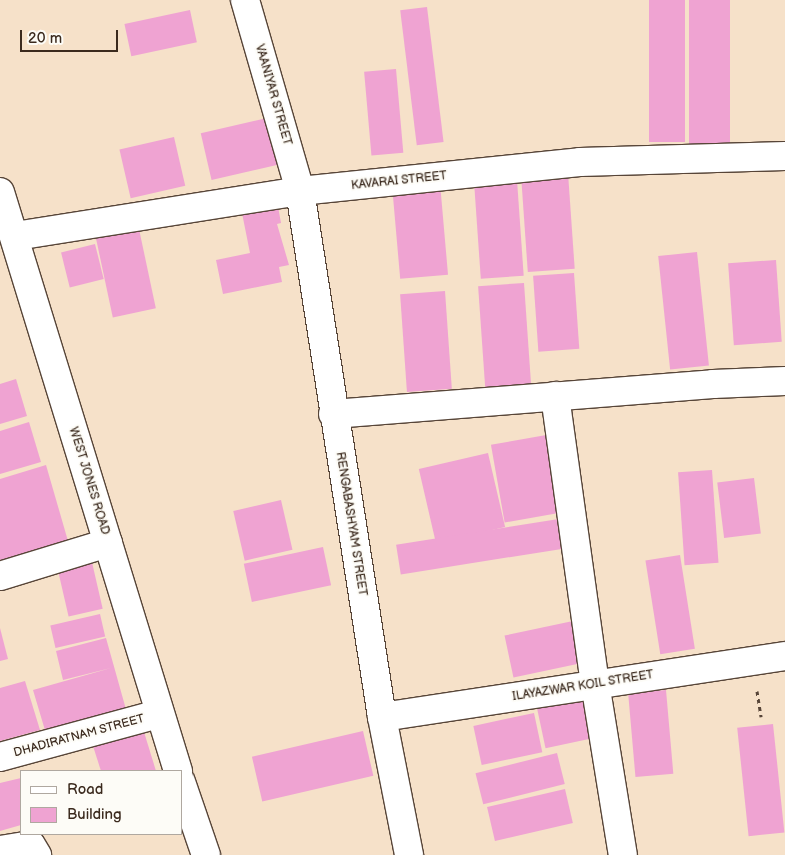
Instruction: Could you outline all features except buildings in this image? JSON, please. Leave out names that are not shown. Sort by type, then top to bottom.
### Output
[{"type":"street","name":"VAANIYAR STREET","points":[[245,0],[300,191]]},
{"type":"street","name":"KAVARAI STREET","points":[[16,236],[300,191],[580,162],[785,156]]},
{"type":"street","name":"RENGABASHYAM STREET","points":[[300,191],[333,414],[382,717],[409,855]]},
{"type":"street","name":"WEST JONES ROAD","points":[[0,192],[16,236],[158,714],[178,770]]},
{"type":"street","points":[[333,414],[555,396],[785,381]]},
{"type":"street","points":[[555,396],[595,683],[623,855]]},
{"type":"street","points":[[0,576],[108,543]]},
{"type":"street","name":"ILAYAZWAR KOIL STREET","points":[[382,717],[595,683],[785,656]]},
{"type":"street","name":"DHADIRATNAM STREET","points":[[0,757],[158,714]]},
{"type":"street","points":[[182,785],[206,855]]},
{"type":"street","points":[[0,850],[31,845],[36,855]]}]
